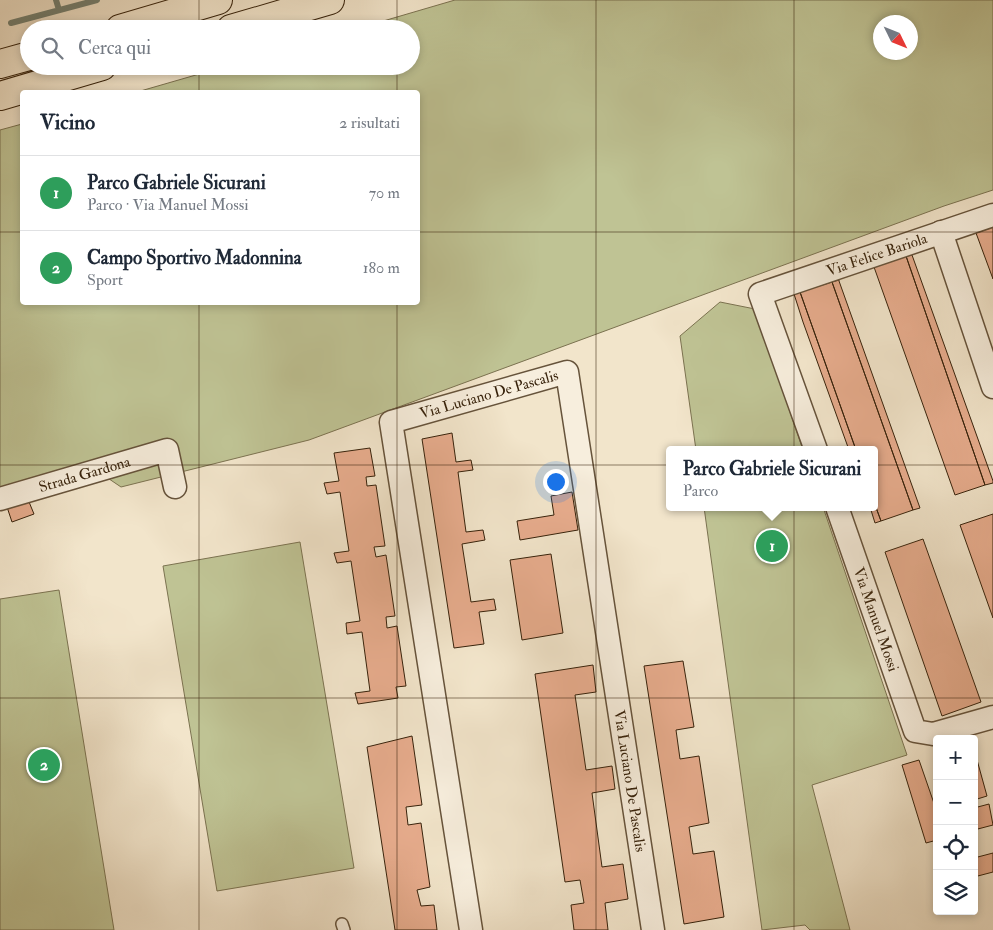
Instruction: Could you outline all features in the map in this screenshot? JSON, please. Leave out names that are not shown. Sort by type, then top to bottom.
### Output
[{"type":"highway","points":[[150,20],[218,0]]},
{"type":"highway","points":[[262,20],[330,0]]},
{"type":"highway","points":[[0,64],[20,58]]},
{"type":"highway","points":[[20,90],[71,75]]},
{"type":"highway","points":[[0,96],[20,90]]},
{"type":"street","name":"Via Felice Bariola","points":[[815,446],[760,294],[993,215]]},
{"type":"street","points":[[942,232],[993,387]]},
{"type":"street","name":"Via Luciano De Pascalis","points":[[471,930],[391,422],[567,372],[653,930]]},
{"type":"street","name":"Strada Gardona","points":[[0,499],[167,450],[175,487]]},
{"type":"street","name":"Via Manuel Mossi","points":[[838,511],[915,731],[933,734],[993,717]]},
{"type":"green space","points":[[455,0],[993,0],[993,190],[944,206],[309,440],[121,487],[87,464],[0,488],[0,130],[20,125],[20,305],[420,305],[420,90],[144,90],[196,75],[420,75],[420,20],[387,20]]},
{"type":"green space","points":[[720,302],[755,309],[802,446],[695,446],[680,336]]},
{"type":"green space","points":[[705,511],[824,511],[907,755],[812,785],[850,930],[810,930],[805,925],[762,930]]},
{"type":"green space","points":[[300,542],[354,868],[217,891],[163,566]]},
{"type":"green space","points":[[59,590],[114,930],[0,930],[0,599]]},
{"type":"building","points":[[993,227],[993,279],[976,233]]},
{"type":"building","points":[[912,255],[993,483],[985,485],[906,256]]},
{"type":"building","points":[[906,256],[985,485],[955,495],[874,267]]},
{"type":"building","points":[[839,280],[920,508],[913,510],[832,282]]},
{"type":"building","points":[[832,282],[913,510],[881,521],[877,511],[878,446],[855,446],[800,292]]},
{"type":"building","points":[[800,292],[855,446],[848,446],[794,294]]},
{"type":"building","points":[[452,433],[456,462],[471,460],[473,470],[458,472],[466,532],[483,530],[485,540],[462,544],[471,602],[494,599],[496,610],[479,612],[484,644],[454,648],[422,439]]},
{"type":"building","points":[[370,448],[375,476],[366,477],[367,486],[376,485],[385,546],[374,547],[376,557],[386,555],[395,616],[386,617],[387,628],[397,626],[406,686],[396,687],[398,698],[358,704],[355,693],[370,691],[362,632],[347,634],[346,623],[360,621],[351,561],[337,563],[334,553],[349,551],[340,492],[327,494],[324,483],[339,481],[334,453]]},
{"type":"building","points":[[572,492],[578,530],[520,540],[517,521],[554,515],[551,496]]},
{"type":"building","points":[[27,497],[34,514],[12,522],[6,504]]},
{"type":"building","points":[[871,511],[877,511],[881,521],[875,523]]},
{"type":"building","points":[[993,514],[993,618],[960,525]]},
{"type":"building","points":[[923,539],[981,702],[942,716],[885,552]]},
{"type":"building","points":[[551,554],[563,633],[522,640],[510,560]]},
{"type":"building","points":[[683,661],[694,727],[676,730],[680,759],[699,756],[709,823],[689,827],[693,854],[714,851],[724,917],[684,924],[644,666]]},
{"type":"building","points":[[593,665],[596,692],[575,695],[586,770],[612,766],[615,789],[592,793],[602,867],[623,864],[628,899],[605,903],[608,930],[574,930],[571,905],[584,903],[580,880],[565,882],[535,674]]},
{"type":"building","points":[[412,736],[422,805],[406,807],[408,825],[421,823],[430,887],[417,890],[421,906],[434,905],[437,930],[395,930],[367,747]]},
{"type":"building","points":[[919,760],[933,800],[933,841],[926,843],[902,765]]},
{"type":"building","points":[[978,763],[987,796],[978,799]]},
{"type":"building","points":[[989,804],[993,825],[978,829],[978,807]]},
{"type":"building","points":[[993,853],[993,872],[978,876],[978,857]]},
{"type":"waterway","points":[[56,0],[59,10]]},
{"type":"waterway","points":[[22,20],[97,0]]},
{"type":"waterway","points":[[11,23],[20,21]]},
{"type":"place","name":"Parco Gabriele Sicurani","points":[[772,546]]},
{"type":"place","name":"Campo Sportivo Madonnina","points":[[44,765]]}]
